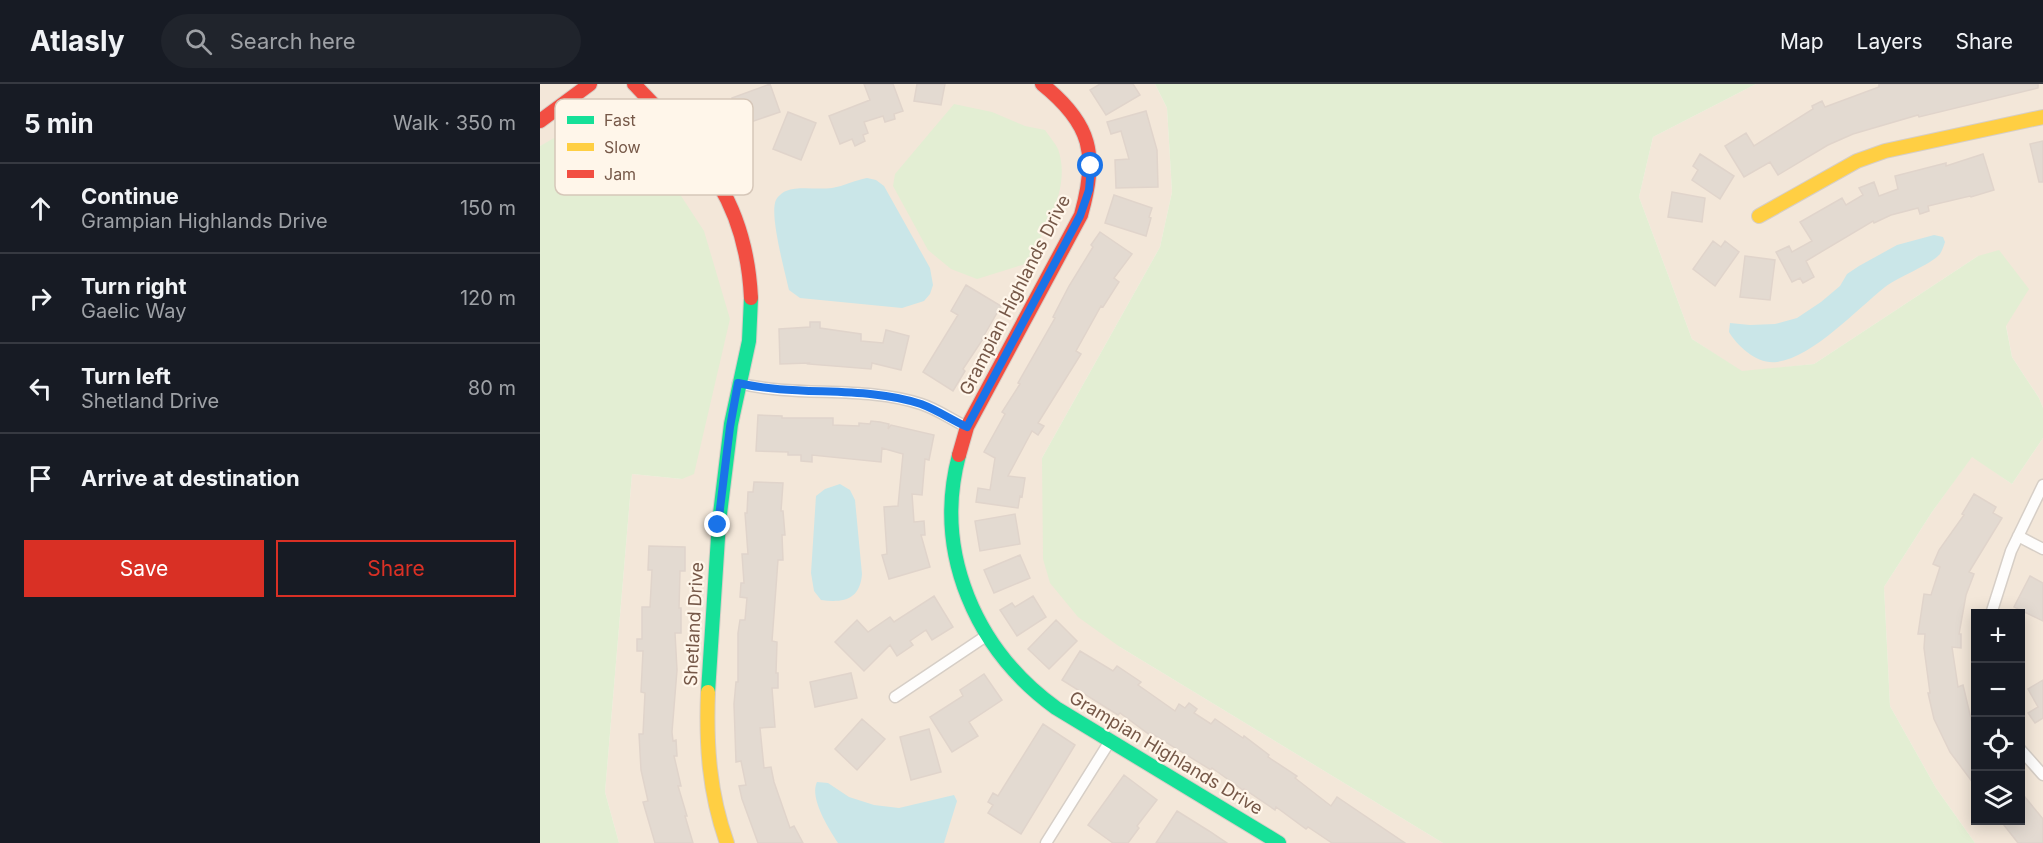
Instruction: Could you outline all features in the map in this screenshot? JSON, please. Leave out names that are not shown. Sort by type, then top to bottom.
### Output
[{"type":"street","points":[[570,99],[590,84]]},
{"type":"street","name":"Shetland Drive","points":[[634,84],[648,99]]},
{"type":"street","name":"Grampian Highlands Drive","points":[[1042,84],[1058,95],[1072,112],[1087,139],[1091,166],[1089,190],[1080,216],[967,427],[951,491],[951,526],[956,566],[964,594],[986,636],[1024,683],[1056,708],[1279,843]]},
{"type":"street","points":[[540,121],[555,110]]},
{"type":"street","points":[[1759,216],[1857,161],[1886,151],[2043,117]]},
{"type":"street","name":"Shetland Drive","points":[[725,195],[741,237],[751,287],[749,341],[730,427],[718,525],[706,726],[707,770],[727,843]]},
{"type":"street","points":[[738,383],[759,388],[882,396],[922,405],[967,427]]},
{"type":"street","points":[[1993,609],[2011,551],[2043,484]]},
{"type":"street","points":[[2018,536],[2043,549]]},
{"type":"street","points":[[895,697],[986,636]]},
{"type":"street","points":[[1046,843],[1110,741]]},
{"type":"street","points":[[2025,755],[2043,775]]},
{"type":"shaded area","points":[[540,84],[1155,84],[1167,108],[1172,192],[1160,247],[1042,458],[1120,647],[1443,843],[619,843],[605,792],[632,474],[682,479],[572,195],[753,195],[753,99],[555,99],[555,151],[551,141],[540,146]]},
{"type":"shaded area","points":[[1756,84],[2043,84],[2043,408],[2012,357],[2006,325],[1978,256],[1814,364],[1742,372],[1692,339],[1639,197],[1653,137]]},
{"type":"shaded area","points":[[2043,438],[2043,843],[1975,843],[1936,788],[1890,706],[1884,587],[1932,512],[1972,456],[2012,484]]},
{"type":"green space","points":[[1155,84],[1756,84],[1653,137],[1639,197],[1692,339],[1742,371],[1814,364],[1978,256],[1999,250],[2029,289],[2006,326],[2012,357],[2043,408],[2043,438],[2012,484],[1972,457],[1932,512],[1884,587],[1890,706],[1936,788],[1975,843],[1443,843],[1120,647],[1078,617],[1050,583],[1043,559],[1042,458],[1160,247],[1172,192],[1167,108]]},
{"type":"green space","points":[[954,104],[992,112],[1025,126],[1045,130],[1058,149],[1061,164],[1059,194],[1054,210],[1025,264],[977,279],[951,269],[928,250],[893,186],[895,174]]},
{"type":"green space","points":[[555,138],[555,195],[680,195],[704,231],[730,319],[694,474],[682,479],[632,474],[605,792],[619,843],[540,843],[540,146]]},
{"type":"water","points":[[867,178],[876,180],[884,186],[930,268],[933,285],[930,294],[924,301],[902,308],[800,298],[789,290],[776,230],[774,207],[776,200],[786,191],[802,188],[832,188]]},
{"type":"water","points":[[1934,235],[1943,237],[1945,242],[1940,254],[1885,287],[1834,331],[1791,358],[1777,362],[1763,361],[1737,343],[1729,332],[1730,323],[1775,324],[1797,318],[1821,302],[1840,286],[1847,274],[1859,266],[1897,245]]},
{"type":"water","points":[[840,484],[850,490],[855,500],[861,583],[849,598],[836,601],[821,600],[814,591],[811,573],[816,496],[825,489]]},
{"type":"water","points":[[817,782],[828,783],[849,797],[874,805],[899,808],[954,795],[957,801],[944,843],[838,843],[818,805],[815,789]]},
{"type":"building","points":[[770,84],[780,112],[753,121],[753,99],[732,98]]},
{"type":"building","points":[[864,84],[893,84],[903,111],[894,114],[895,119],[885,122],[883,116],[864,122],[868,133],[863,135],[865,141],[855,146],[852,139],[840,144],[829,116],[870,100]]},
{"type":"building","points":[[917,84],[945,84],[941,105],[914,101]]},
{"type":"building","points":[[1100,84],[1133,84],[1140,95],[1106,115],[1090,90]]},
{"type":"building","points":[[1879,84],[2038,84],[2038,88],[1919,117],[1918,115],[1853,134],[1828,145],[1778,175],[1770,162],[1744,177],[1725,146],[1746,133],[1754,146],[1822,101],[1825,107],[1879,87]]},
{"type":"building","points":[[1146,111],[1157,150],[1158,187],[1116,188],[1115,160],[1129,159],[1121,131],[1111,134],[1107,122]]},
{"type":"building","points":[[788,112],[816,123],[801,160],[773,149]]},
{"type":"building","points":[[2043,141],[2043,182],[2039,182],[2030,144]]},
{"type":"building","points":[[1700,154],[1734,176],[1720,199],[1692,180],[1698,170],[1693,166]]},
{"type":"building","points":[[1983,154],[1994,190],[1928,206],[1929,211],[1920,214],[1918,208],[1891,215],[1874,223],[1873,221],[1806,261],[1814,277],[1803,283],[1800,278],[1792,282],[1776,252],[1789,246],[1792,252],[1812,241],[1800,222],[1842,198],[1846,205],[1863,195],[1859,188],[1874,182],[1879,196],[1898,189],[1895,176],[1946,163],[1946,166]]},
{"type":"building","points":[[1672,192],[1705,198],[1702,222],[1668,217]]},
{"type":"building","points":[[1114,195],[1152,208],[1146,236],[1105,223]]},
{"type":"building","points":[[1100,232],[1132,254],[1114,278],[1119,282],[1103,307],[1101,306],[1076,351],[1081,354],[1038,423],[1044,426],[1038,435],[1032,431],[1008,476],[1025,478],[1018,508],[976,502],[978,488],[990,490],[995,458],[984,452],[1005,414],[1002,412],[1020,384],[1018,383],[1055,318],[1053,317],[1069,286]]},
{"type":"building","points":[[1713,241],[1721,247],[1725,241],[1739,252],[1715,286],[1693,269]]},
{"type":"building","points":[[1745,256],[1775,260],[1770,300],[1740,297]]},
{"type":"building","points":[[966,285],[1001,306],[963,369],[965,371],[953,391],[923,372],[958,315],[951,311]]},
{"type":"building","points":[[810,322],[820,322],[820,328],[861,334],[861,341],[883,343],[886,330],[909,336],[901,370],[872,363],[871,369],[809,363],[780,364],[779,329],[810,327]]},
{"type":"building","points":[[758,415],[782,416],[782,418],[833,418],[833,425],[859,426],[859,423],[880,422],[889,424],[888,429],[891,425],[934,435],[929,460],[925,459],[922,495],[912,494],[914,522],[924,521],[925,535],[921,535],[930,567],[889,579],[882,555],[887,554],[884,507],[898,506],[903,454],[882,448],[881,462],[812,455],[812,462],[801,461],[801,455],[788,455],[788,452],[756,451]]},
{"type":"building","points":[[754,482],[783,483],[781,511],[783,511],[785,535],[782,535],[783,560],[778,560],[772,641],[777,642],[778,688],[772,688],[775,727],[760,728],[764,768],[771,767],[790,828],[794,826],[803,843],[758,843],[739,786],[746,785],[741,761],[736,762],[734,704],[736,682],[738,682],[738,633],[740,620],[745,620],[747,598],[740,597],[741,583],[744,583],[742,554],[748,554],[745,513],[747,513],[748,492],[753,492]]},
{"type":"building","points":[[1974,494],[1996,507],[1993,513],[2002,518],[1969,572],[1974,574],[1966,595],[1959,634],[1961,634],[1961,648],[1952,647],[1958,687],[1963,685],[1971,719],[1971,780],[1950,752],[1934,719],[1928,693],[1930,693],[1924,648],[1925,634],[1918,634],[1924,594],[1931,595],[1940,567],[1933,564],[1939,550],[1964,515],[1962,514]]},
{"type":"building","points":[[1015,514],[1020,544],[980,551],[975,521]]},
{"type":"building","points":[[649,546],[685,547],[685,571],[680,571],[681,633],[675,633],[677,670],[672,732],[673,741],[676,740],[677,756],[674,756],[681,786],[678,786],[693,843],[655,843],[643,802],[648,801],[641,770],[639,734],[643,734],[645,693],[641,692],[643,651],[637,651],[637,639],[642,639],[642,607],[650,607],[652,570],[648,570]]},
{"type":"building","points":[[1020,555],[1030,578],[994,593],[984,570]]},
{"type":"building","points":[[2030,576],[2043,583],[2043,621],[2025,612],[2025,609],[2014,607]]},
{"type":"building","points":[[934,596],[953,627],[932,640],[926,630],[910,641],[913,645],[897,656],[890,645],[864,671],[835,642],[857,620],[868,632],[890,617],[894,622]]},
{"type":"building","points":[[1033,596],[1046,617],[1017,636],[1000,610],[1012,603],[1015,607]]},
{"type":"building","points":[[1056,620],[1077,641],[1049,669],[1028,649]]},
{"type":"building","points":[[1080,651],[1113,671],[1117,666],[1141,682],[1138,685],[1175,711],[1179,704],[1185,708],[1189,703],[1197,709],[1194,713],[1211,724],[1215,719],[1243,738],[1244,736],[1269,755],[1268,757],[1297,776],[1295,778],[1331,806],[1337,797],[1405,843],[1332,843],[1308,827],[1306,829],[1276,807],[1275,810],[1212,768],[1211,770],[1151,733],[1150,735],[1120,713],[1118,715],[1062,680]]},
{"type":"building","points":[[851,673],[857,698],[815,707],[810,682]]},
{"type":"building","points":[[984,674],[1002,700],[969,722],[978,736],[952,752],[930,717],[963,696],[960,690]]},
{"type":"building","points":[[2043,680],[2043,718],[2035,723],[2028,713],[2038,707],[2028,689]]},
{"type":"building","points":[[862,719],[885,739],[857,770],[835,749]]},
{"type":"building","points":[[1043,724],[1075,745],[1021,834],[988,813],[993,805],[988,802],[993,793],[998,796]]},
{"type":"building","points":[[929,729],[941,772],[911,780],[900,737]]},
{"type":"building","points":[[1124,775],[1157,800],[1137,826],[1139,828],[1128,843],[1113,843],[1088,825]]},
{"type":"building","points":[[2025,797],[2043,819],[2043,843],[2018,843],[2004,825],[2025,825]]},
{"type":"building","points":[[1177,811],[1209,831],[1227,843],[1156,843]]},
{"type":"traffic: fast","points":[[708,692],[719,522],[731,424],[749,341],[751,298]]},
{"type":"traffic: fast","points":[[959,455],[952,492],[952,528],[957,563],[968,596],[983,628],[1003,658],[1056,708],[1279,843]]},
{"type":"traffic: slow","points":[[1759,216],[1857,161],[1885,151],[2043,117]]},
{"type":"traffic: slow","points":[[708,692],[710,768],[716,806],[727,843]]},
{"type":"traffic: jam","points":[[570,99],[590,84]]},
{"type":"traffic: jam","points":[[634,84],[648,99]]},
{"type":"traffic: jam","points":[[959,455],[967,427],[1081,215],[1086,194],[1089,175],[1087,142],[1072,113],[1042,84]]},
{"type":"traffic: jam","points":[[540,121],[555,110]]},
{"type":"traffic: jam","points":[[724,195],[740,231],[747,262],[751,298]]},
{"type":"route","points":[[718,525],[738,383],[759,388],[882,396],[922,405],[967,427],[1080,216],[1089,190],[1091,166]]}]
